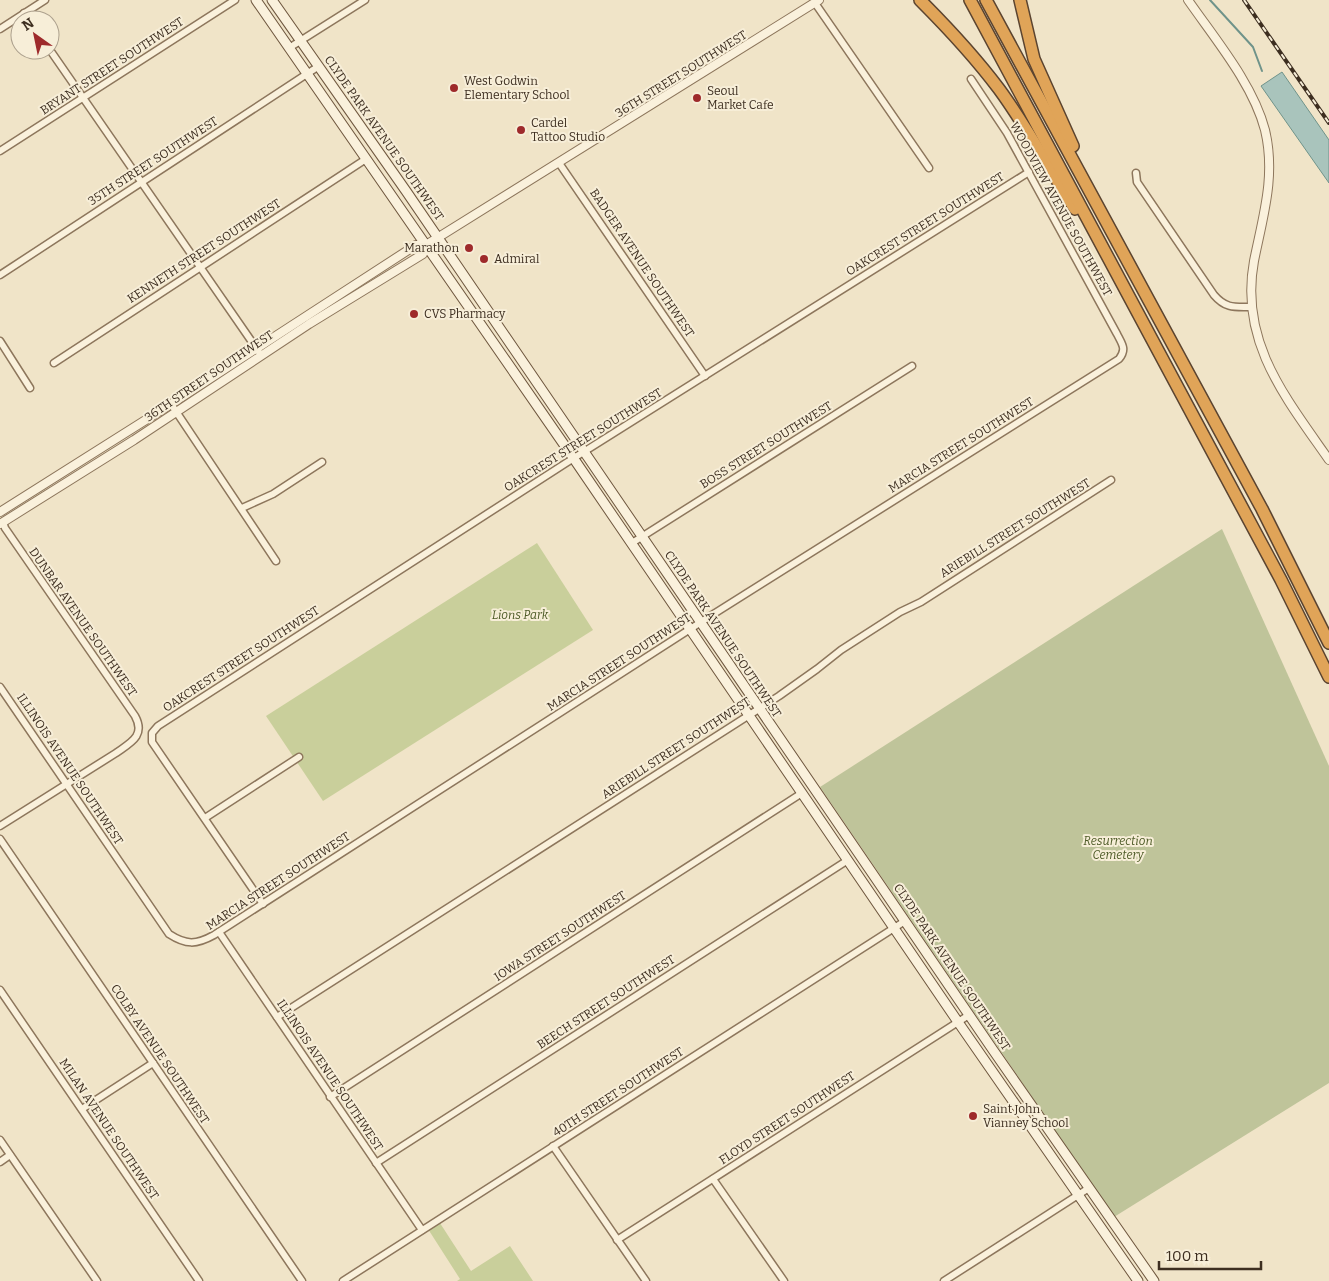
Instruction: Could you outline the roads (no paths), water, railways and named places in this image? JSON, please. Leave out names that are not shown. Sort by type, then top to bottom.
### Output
[{"type":"highway","points":[[920,0],[967,50],[1002,93],[1066,196],[1110,260]]},
{"type":"highway","points":[[970,0],[1281,580],[1329,677]]},
{"type":"highway","points":[[986,0],[1262,509],[1329,643]]},
{"type":"highway","points":[[1020,0],[1036,65],[1109,228]]},
{"type":"main road","name":"CLYDE PARK AVENUE SOUTHWEST","points":[[256,0],[632,543],[958,1022],[1138,1281]]},
{"type":"main road","name":"CLYDE PARK AVENUE SOUTHWEST","points":[[272,0],[438,238],[905,921],[1154,1281]]},
{"type":"street","points":[[30,10],[45,0]]},
{"type":"street","name":"BRYANT STREET SOUTHWEST","points":[[0,151],[235,0]]},
{"type":"street","points":[[289,48],[365,0]]},
{"type":"street","points":[[1188,0],[1230,60],[1251,95],[1265,131],[1270,162],[1269,189],[1254,262],[1252,308],[1262,352],[1270,372],[1292,408],[1329,460]]},
{"type":"street","points":[[817,1],[929,168]]},
{"type":"street","name":"36TH STREET SOUTHWEST","points":[[0,512],[416,245],[426,245],[438,238],[817,1]]},
{"type":"street","points":[[57,60],[261,355]]},
{"type":"street","name":"35TH STREET SOUTHWEST","points":[[0,275],[319,66]]},
{"type":"street","name":"WOODVIEW AVENUE SOUTHWEST","points":[[971,79],[1007,133],[1029,172],[1117,334],[1124,348],[1123,354]]},
{"type":"street","name":"KENNETH STREET SOUTHWEST","points":[[54,363],[366,159]]},
{"type":"street","name":"BADGER AVENUE SOUTHWEST","points":[[560,163],[705,376]]},
{"type":"street","name":"OAKCREST STREET SOUTHWEST","points":[[205,818],[152,742],[152,733],[158,726],[584,452],[1029,172]]},
{"type":"street","points":[[1136,173],[1137,182],[1214,295],[1221,303],[1228,306],[1252,308]]},
{"type":"street","name":"36TH STREET SOUTHWEST","points":[[2,523],[178,411],[356,294],[423,254],[426,245]]},
{"type":"street","points":[[0,341],[30,388]]},
{"type":"street","name":"MARCIA STREET SOUTHWEST","points":[[173,936],[180,940],[194,942],[208,939],[701,623],[1119,359],[1123,354]]},
{"type":"street","name":"BOSS STREET SOUTHWEST","points":[[632,543],[912,366]]},
{"type":"street","points":[[171,404],[178,411],[276,561]]},
{"type":"street","points":[[242,508],[273,494],[322,462]]},
{"type":"street","name":"ARIEBILL STREET SOUTHWEST","points":[[277,1018],[749,715],[817,670],[840,650],[900,612],[921,602],[1111,480]]},
{"type":"street","name":"DUNBAR AVENUE SOUTHWEST","points":[[2,523],[138,722],[137,736],[122,749],[67,784]]},
{"type":"street","name":"ILLINOIS AVENUE SOUTHWEST","points":[[0,687],[159,921],[173,936]]},
{"type":"street","points":[[263,904],[205,818],[299,757]]},
{"type":"street","points":[[0,826],[67,784]]},
{"type":"street","name":"IOWA STREET SOUTHWEST","points":[[330,1097],[802,794]]},
{"type":"street","name":"COLBY AVENUE SOUTHWEST","points":[[0,839],[302,1281]]},
{"type":"street","name":"BEECH STREET SOUTHWEST","points":[[376,1163],[848,860]]},
{"type":"street","name":"40TH STREET SOUTHWEST","points":[[343,1281],[905,921]]},
{"type":"street","name":"ILLINOIS AVENUE SOUTHWEST","points":[[219,932],[422,1230]]},
{"type":"street","name":"MILAN AVENUE SOUTHWEST","points":[[0,990],[199,1281]]},
{"type":"street","name":"FLOYD STREET SOUTHWEST","points":[[617,1240],[969,1014]]},
{"type":"street","points":[[82,1109],[153,1063]]},
{"type":"street","points":[[0,1140],[97,1281]]},
{"type":"street","points":[[553,1146],[646,1281]]},
{"type":"street","points":[[0,1162],[10,1155]]},
{"type":"street","points":[[714,1179],[784,1281]]},
{"type":"street","points":[[944,1281],[1089,1188]]},
{"type":"water","points":[[1282,72],[1329,140],[1329,183],[1261,86]]},
{"type":"waterway","points":[[1210,0],[1253,47],[1262,71]]},
{"type":"railway","points":[[1244,0],[1329,123]]},
{"type":"place","name":"West Godwin Elementary School","points":[[454,88]]},
{"type":"place","name":"Seoul Market Cafe","points":[[697,98]]},
{"type":"place","name":"Cardel Tattoo Studio","points":[[521,130]]},
{"type":"place","name":"Marathon","points":[[469,248]]},
{"type":"place","name":"Admiral","points":[[484,259]]},
{"type":"place","name":"CVS Pharmacy","points":[[414,314]]},
{"type":"place","name":"Saint John Vianney School","points":[[973,1116]]},
{"type":"park label","name":"Lions Park","points":[[520,615]]},
{"type":"park label","name":"Resurrection Cemetery","points":[[1118,848]]}]
